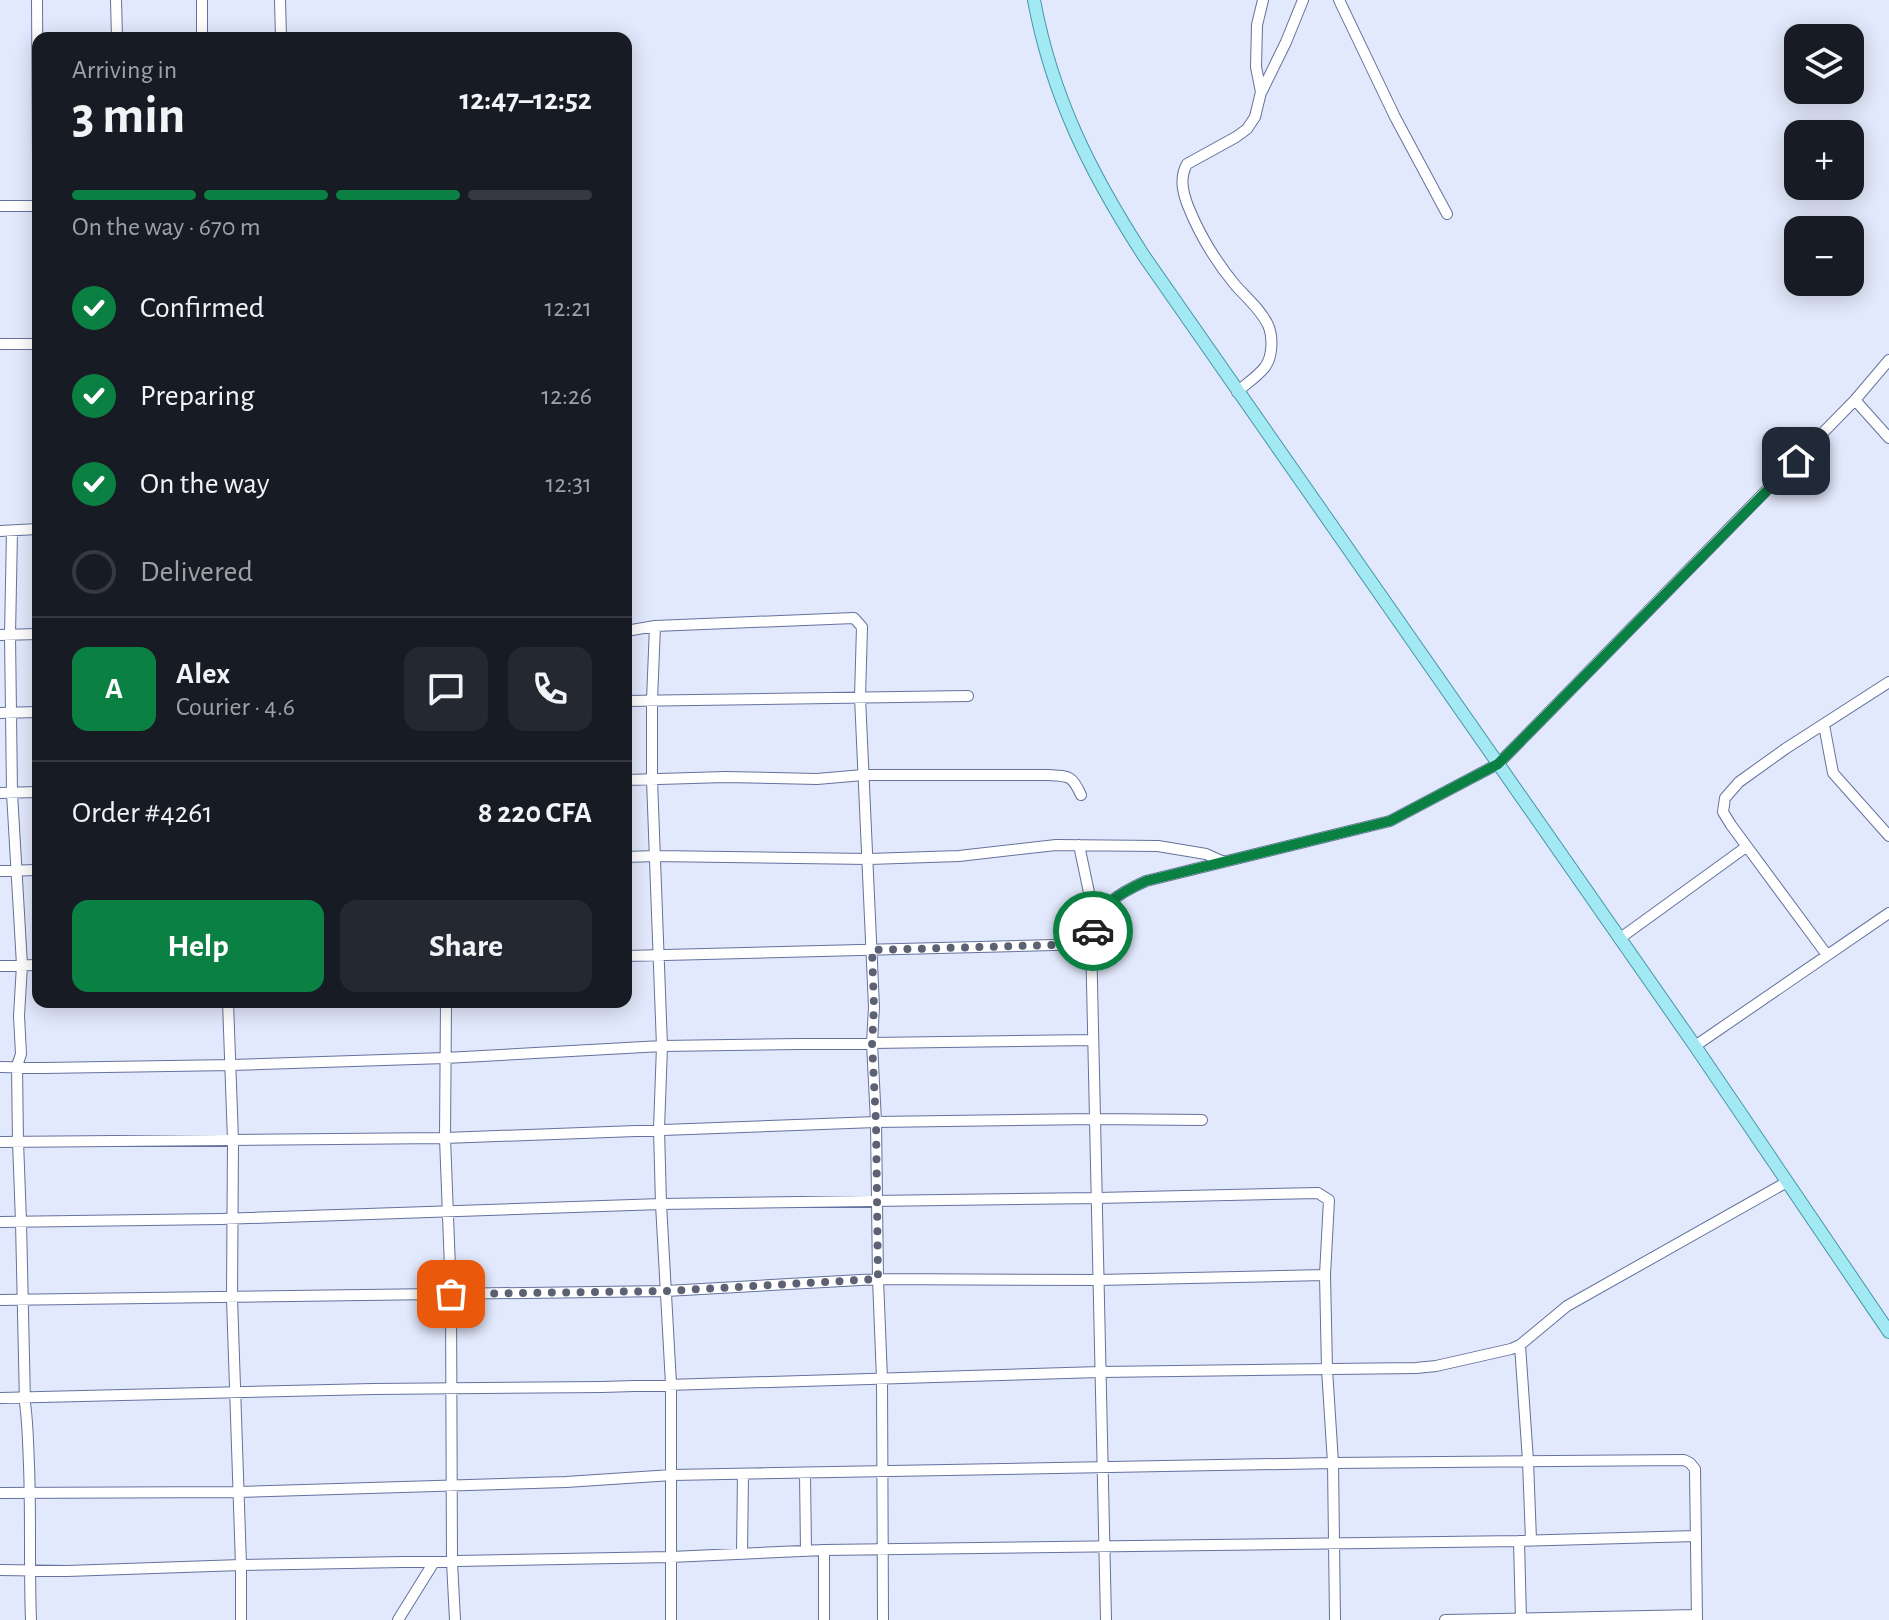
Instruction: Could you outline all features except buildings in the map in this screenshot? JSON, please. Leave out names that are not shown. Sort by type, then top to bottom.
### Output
[{"type":"main road","points":[[1034,0],[1047,59],[1063,107],[1097,178],[1144,256],[1695,1046],[1889,1332]]},
{"type":"street","points":[[37,0],[37,32]]},
{"type":"street","points":[[116,0],[117,32]]},
{"type":"street","points":[[202,0],[202,32]]},
{"type":"street","points":[[280,0],[281,32]]},
{"type":"street","points":[[1261,92],[1256,67],[1257,25],[1263,0]]},
{"type":"street","points":[[1237,392],[1264,368],[1271,351],[1270,331],[1266,321],[1209,249],[1188,207],[1183,171],[1187,164],[1247,129],[1255,117],[1261,92],[1303,0]]},
{"type":"street","points":[[1339,0],[1395,117],[1447,214]]},
{"type":"street","points":[[0,206],[32,206]]},
{"type":"street","points":[[0,344],[32,344]]},
{"type":"street","points":[[1095,921],[1106,906],[1124,891],[1146,881],[1390,821],[1498,764],[1855,400],[1889,360]]},
{"type":"street","points":[[1855,400],[1889,438]]},
{"type":"street","points":[[0,531],[32,529]]},
{"type":"street","points":[[12,531],[5,635],[5,713],[22,965],[19,1016],[21,1054],[17,1066],[18,1141],[30,1493],[31,1620]]},
{"type":"street","points":[[632,630],[655,626],[854,618],[862,627],[860,697],[874,1007],[872,1043],[882,1379],[883,1620]]},
{"type":"street","points":[[655,626],[652,780],[662,1046],[659,1129],[661,1204],[671,1384],[671,1620]]},
{"type":"street","points":[[5,635],[32,634]]},
{"type":"street","points":[[1827,955],[1723,812],[1725,798],[1739,782],[1889,682]]},
{"type":"street","points":[[632,701],[968,696]]},
{"type":"street","points":[[5,713],[32,712]]},
{"type":"street","points":[[1824,725],[1833,773],[1889,836]]},
{"type":"street","points":[[632,780],[725,777],[817,779],[863,775],[1068,776],[1076,783],[1081,795]]},
{"type":"street","points":[[0,793],[32,792]]},
{"type":"street","points":[[632,857],[869,859],[959,856],[1079,845],[1158,846],[1206,854],[1224,862]]},
{"type":"street","points":[[1079,845],[1095,921],[1091,944],[1106,1620]]},
{"type":"street","points":[[1619,939],[1746,847]]},
{"type":"street","points":[[0,871],[32,870]]},
{"type":"street","points":[[1695,1046],[1889,913]]},
{"type":"street","points":[[632,956],[1091,944]]},
{"type":"street","points":[[0,966],[32,965]]},
{"type":"street","points":[[228,1008],[232,1065],[232,1298],[241,1620]]},
{"type":"street","points":[[446,1008],[445,1138],[451,1294],[455,1620]]},
{"type":"street","points":[[0,1067],[232,1065],[445,1058],[662,1046],[1093,1040]]},
{"type":"street","points":[[0,1142],[445,1138],[876,1122],[1202,1120]]},
{"type":"street","points":[[0,1398],[602,1387],[1100,1372],[1436,1366],[1520,1345],[1567,1306],[1787,1182]]},
{"type":"street","points":[[0,1222],[661,1204],[1318,1193],[1329,1200],[1325,1275],[1333,1463],[1335,1620]]},
{"type":"street","points":[[0,1300],[666,1291],[878,1279],[1098,1280],[1325,1275]]},
{"type":"street","points":[[1520,1345],[1528,1461],[1521,1619]]},
{"type":"street","points":[[0,1493],[238,1492],[566,1482],[672,1475],[1333,1463],[1684,1460],[1695,1469],[1697,1618],[1445,1620]]},
{"type":"street","points":[[742,1553],[743,1474]]},
{"type":"street","points":[[805,1474],[806,1551]]},
{"type":"street","points":[[0,1570],[671,1557],[824,1550],[1696,1536]]},
{"type":"street","points":[[824,1550],[824,1620]]},
{"type":"street","points":[[398,1620],[434,1562]]},
{"type":"way so far","points":[[451,1294],[666,1291],[878,1279],[872,950],[1091,944],[1093,931]]},
{"type":"route","points":[[1093,931],[1095,921],[1106,906],[1124,891],[1146,881],[1390,821],[1498,764],[1796,461]]}]
